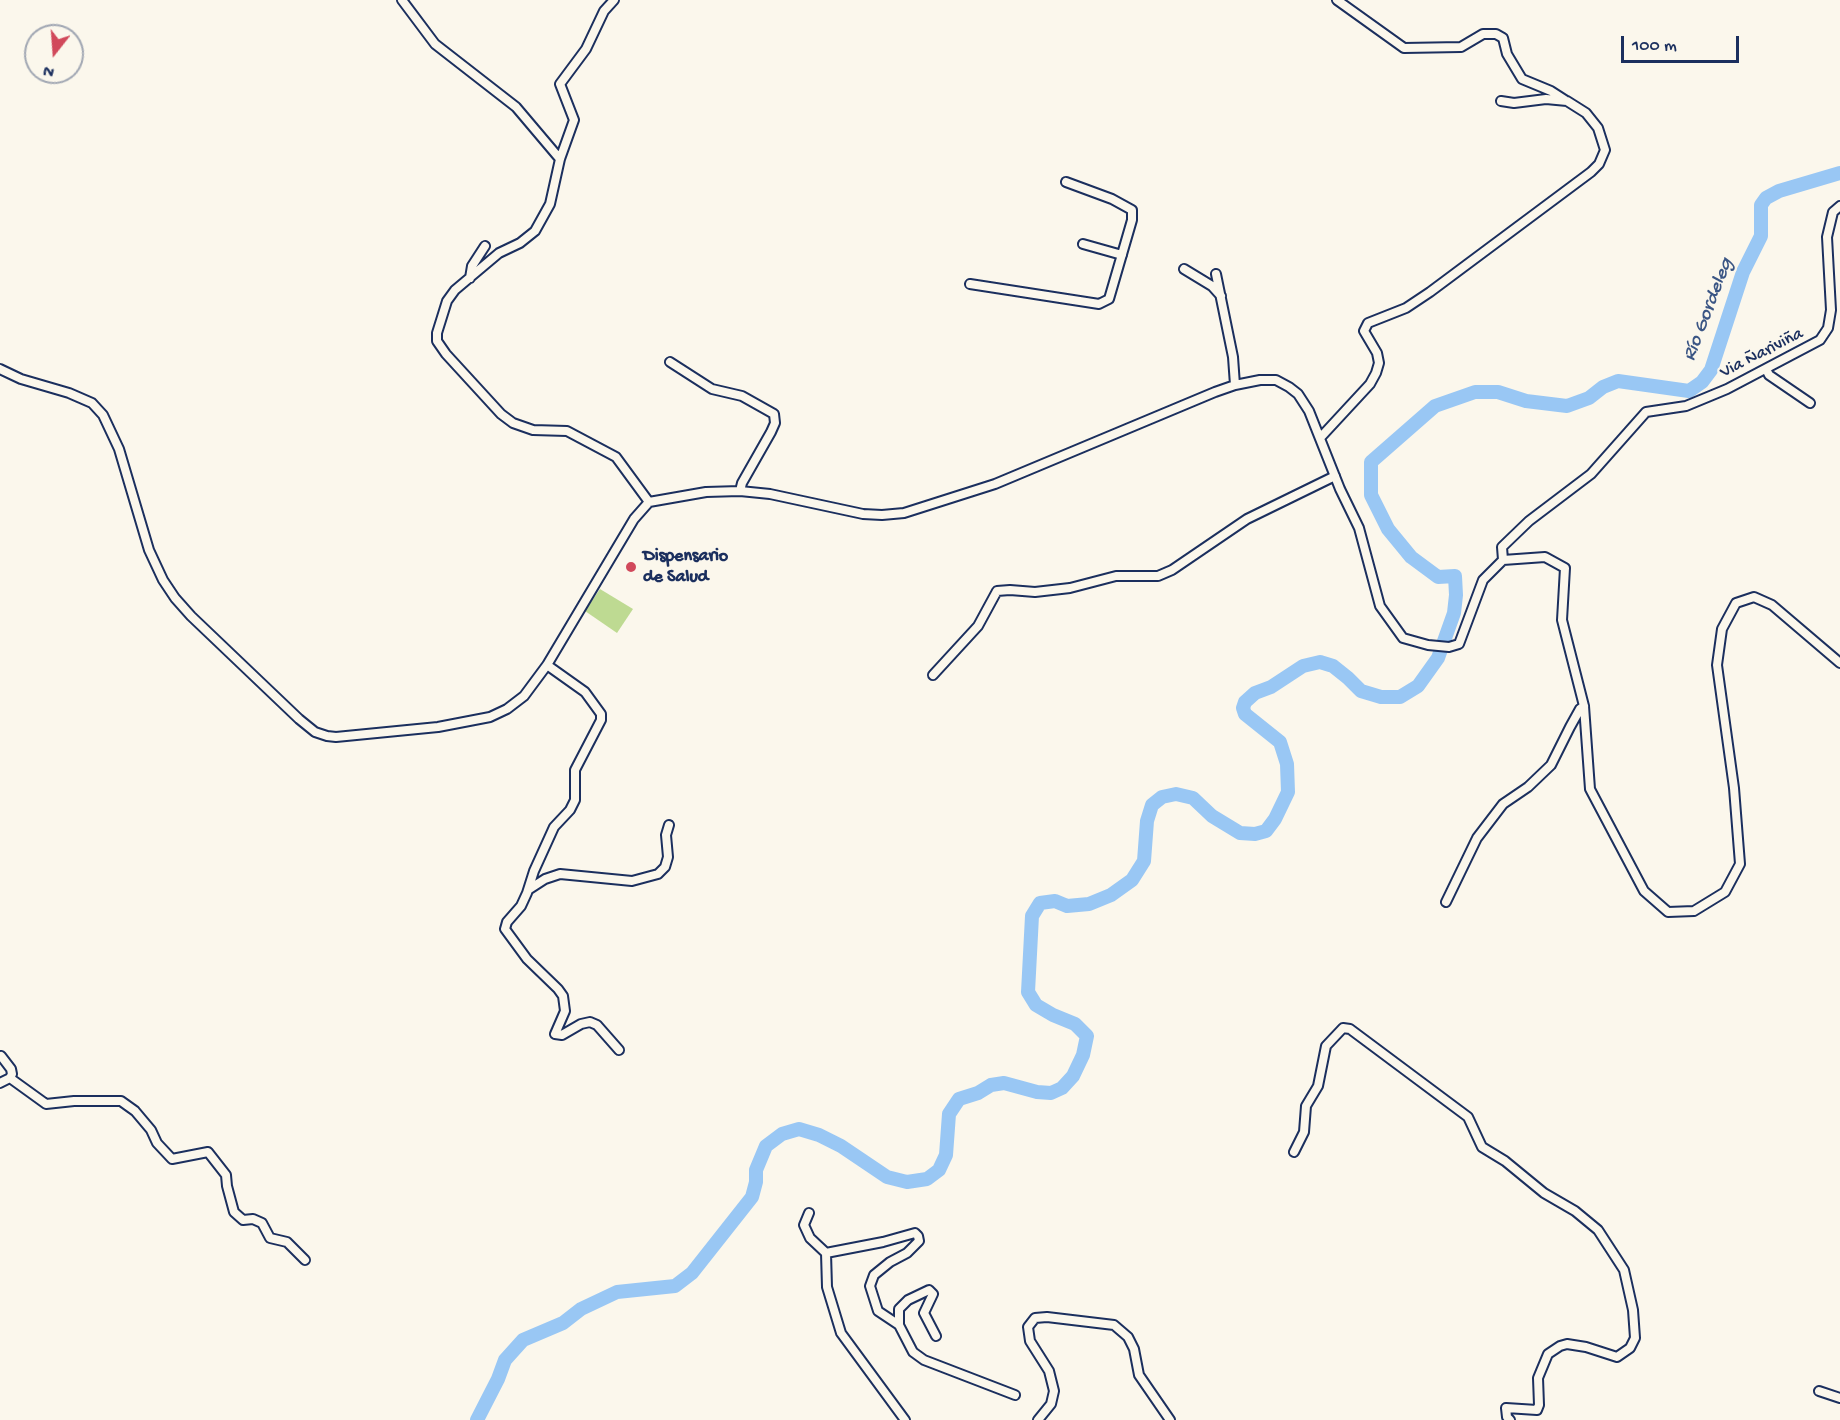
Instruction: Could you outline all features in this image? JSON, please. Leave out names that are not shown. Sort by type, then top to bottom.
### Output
[{"type":"street","points":[[402,0],[435,44],[516,107],[560,159]]},
{"type":"street","points":[[614,0],[604,11],[586,49],[560,84],[574,120],[560,159],[550,204],[535,231],[520,243],[499,253],[455,290],[447,301],[437,333],[437,341],[446,354],[501,414],[513,423],[534,430],[567,430],[616,457],[649,502]]},
{"type":"street","points":[[1320,438],[1370,384],[1376,373],[1377,353],[1364,331],[1368,323],[1406,308],[1430,292],[1592,172],[1599,164],[1605,150],[1598,128],[1586,113],[1551,91],[1522,79],[1507,54],[1503,38],[1496,34],[1483,34],[1461,47],[1404,48],[1337,0]]},
{"type":"street","points":[[1501,101],[1520,103],[1546,99],[1567,101]]},
{"type":"street","points":[[970,284],[1099,304],[1109,299],[1132,220],[1132,210],[1112,199],[1066,182]]},
{"type":"street","name":"Via Ñariviña","points":[[1503,560],[1502,547],[1529,521],[1591,474],[1646,412],[1686,406],[1727,389],[1820,340],[1828,328],[1831,310],[1827,237],[1833,213],[1840,206]]},
{"type":"street","points":[[1083,244],[1122,255]]},
{"type":"street","points":[[470,278],[472,266],[485,246]]},
{"type":"street","points":[[1184,269],[1212,286],[1221,297]]},
{"type":"street","points":[[1216,274],[1233,357],[1235,385]]},
{"type":"street","points":[[670,362],[712,389],[742,396],[774,414],[775,423],[742,483],[740,491]]},
{"type":"street","points":[[0,369],[21,379],[69,393],[92,403],[103,415],[119,449],[149,550],[163,580],[191,616],[299,719],[315,732],[336,737],[438,727],[490,717],[507,709],[524,696],[547,665],[634,519],[649,502],[706,492],[740,491],[770,494],[863,514],[904,513],[995,484],[1235,385],[1260,380],[1276,380],[1289,387],[1298,394],[1309,411],[1359,528],[1380,606],[1403,638],[1449,647],[1459,645],[1483,580],[1503,560],[1545,557],[1565,568],[1562,620],[1584,706],[1590,789],[1644,891],[1668,912],[1694,911],[1725,892],[1740,864],[1734,788],[1717,665],[1722,629],[1736,603],[1754,597],[1772,605],[1840,663]]},
{"type":"street","points":[[1766,369],[1770,375],[1810,403]]},
{"type":"street","points":[[933,675],[978,626],[997,591],[1035,592],[1070,588],[1116,576],[1158,576],[1172,570],[1247,519],[1335,476]]},
{"type":"street","points":[[547,665],[585,692],[601,714],[601,720],[575,770],[574,800],[570,810],[554,827],[528,890],[520,906],[507,922],[505,929],[527,959],[563,996],[566,1011],[555,1034],[562,1035],[581,1024],[590,1022],[597,1025],[619,1050]]},
{"type":"street","points":[[1446,902],[1478,838],[1503,804],[1528,787],[1551,765],[1580,709],[1584,706]]},
{"type":"street","points":[[528,890],[545,879],[560,874],[632,881],[658,874],[665,867],[668,857],[666,835],[669,825]]},
{"type":"street","points":[[1294,1152],[1304,1132],[1306,1106],[1318,1086],[1326,1046],[1343,1028],[1350,1029],[1468,1117],[1482,1147],[1505,1161],[1544,1193],[1575,1211],[1598,1230],[1624,1270],[1633,1310],[1635,1338],[1630,1348],[1617,1357],[1586,1347],[1568,1344],[1560,1346],[1548,1354],[1538,1378],[1539,1405],[1537,1410],[1506,1408],[1507,1417],[1510,1420]]},
{"type":"street","points":[[1,1056],[11,1069],[10,1078]]},
{"type":"street","points":[[0,1083],[10,1078]]},
{"type":"street","points":[[10,1078],[46,1104],[74,1101],[121,1101],[135,1111],[151,1130],[157,1143],[172,1159],[208,1152],[226,1175],[234,1212],[243,1220],[254,1219],[262,1223],[270,1238],[287,1242],[305,1260]]},
{"type":"street","points":[[808,1213],[804,1225],[810,1238],[826,1253],[827,1287],[841,1333],[905,1420]]},
{"type":"street","points":[[826,1253],[915,1233],[919,1240],[907,1252],[874,1275],[870,1286],[878,1311],[900,1325]]},
{"type":"street","points":[[936,1336],[924,1313],[933,1294],[929,1290],[908,1300],[899,1309],[900,1325],[913,1352],[924,1360],[1015,1395]]},
{"type":"street","points":[[1038,1420],[1051,1404],[1054,1391],[1049,1371],[1030,1341],[1028,1326],[1035,1318],[1047,1317],[1114,1325],[1128,1337],[1134,1349],[1139,1375],[1170,1420]]},
{"type":"street","points":[[1819,1391],[1840,1398]]},
{"type":"green space","points":[[600,589],[633,609],[617,633],[585,611]]},
{"type":"waterway","name":"Río Gordeleg","points":[[477,1420],[505,1360],[523,1340],[563,1323],[581,1309],[617,1292],[675,1286],[692,1273],[752,1197],[756,1170],[766,1146],[782,1134],[799,1129],[819,1135],[841,1146],[887,1177],[907,1182],[927,1179],[939,1170],[946,1155],[949,1114],[959,1099],[978,1093],[991,1085],[1004,1083],[1037,1092],[1051,1093],[1062,1088],[1073,1076],[1083,1055],[1087,1036],[1075,1024],[1036,1005],[1028,992],[1032,916],[1040,903],[1055,901],[1067,906],[1089,904],[1111,895],[1132,880],[1144,861],[1147,821],[1152,805],[1162,797],[1176,794],[1193,798],[1212,816],[1240,833],[1255,834],[1266,831],[1275,819],[1288,792],[1287,764],[1280,742],[1245,714],[1243,708],[1245,702],[1255,693],[1271,687],[1303,666],[1320,662],[1333,666],[1361,691],[1381,697],[1400,697],[1418,686],[1438,658],[1454,613],[1455,576],[1438,577],[1411,557],[1388,529],[1371,495],[1371,462],[1435,406],[1475,392],[1498,392],[1526,401],[1567,406],[1589,398],[1603,387],[1618,381],[1689,391],[1702,382],[1711,370],[1743,272],[1761,236],[1761,205],[1766,198],[1779,191],[1840,173]]},
{"type":"place","name":"Dispensario de Salud","points":[[631,567]]}]
